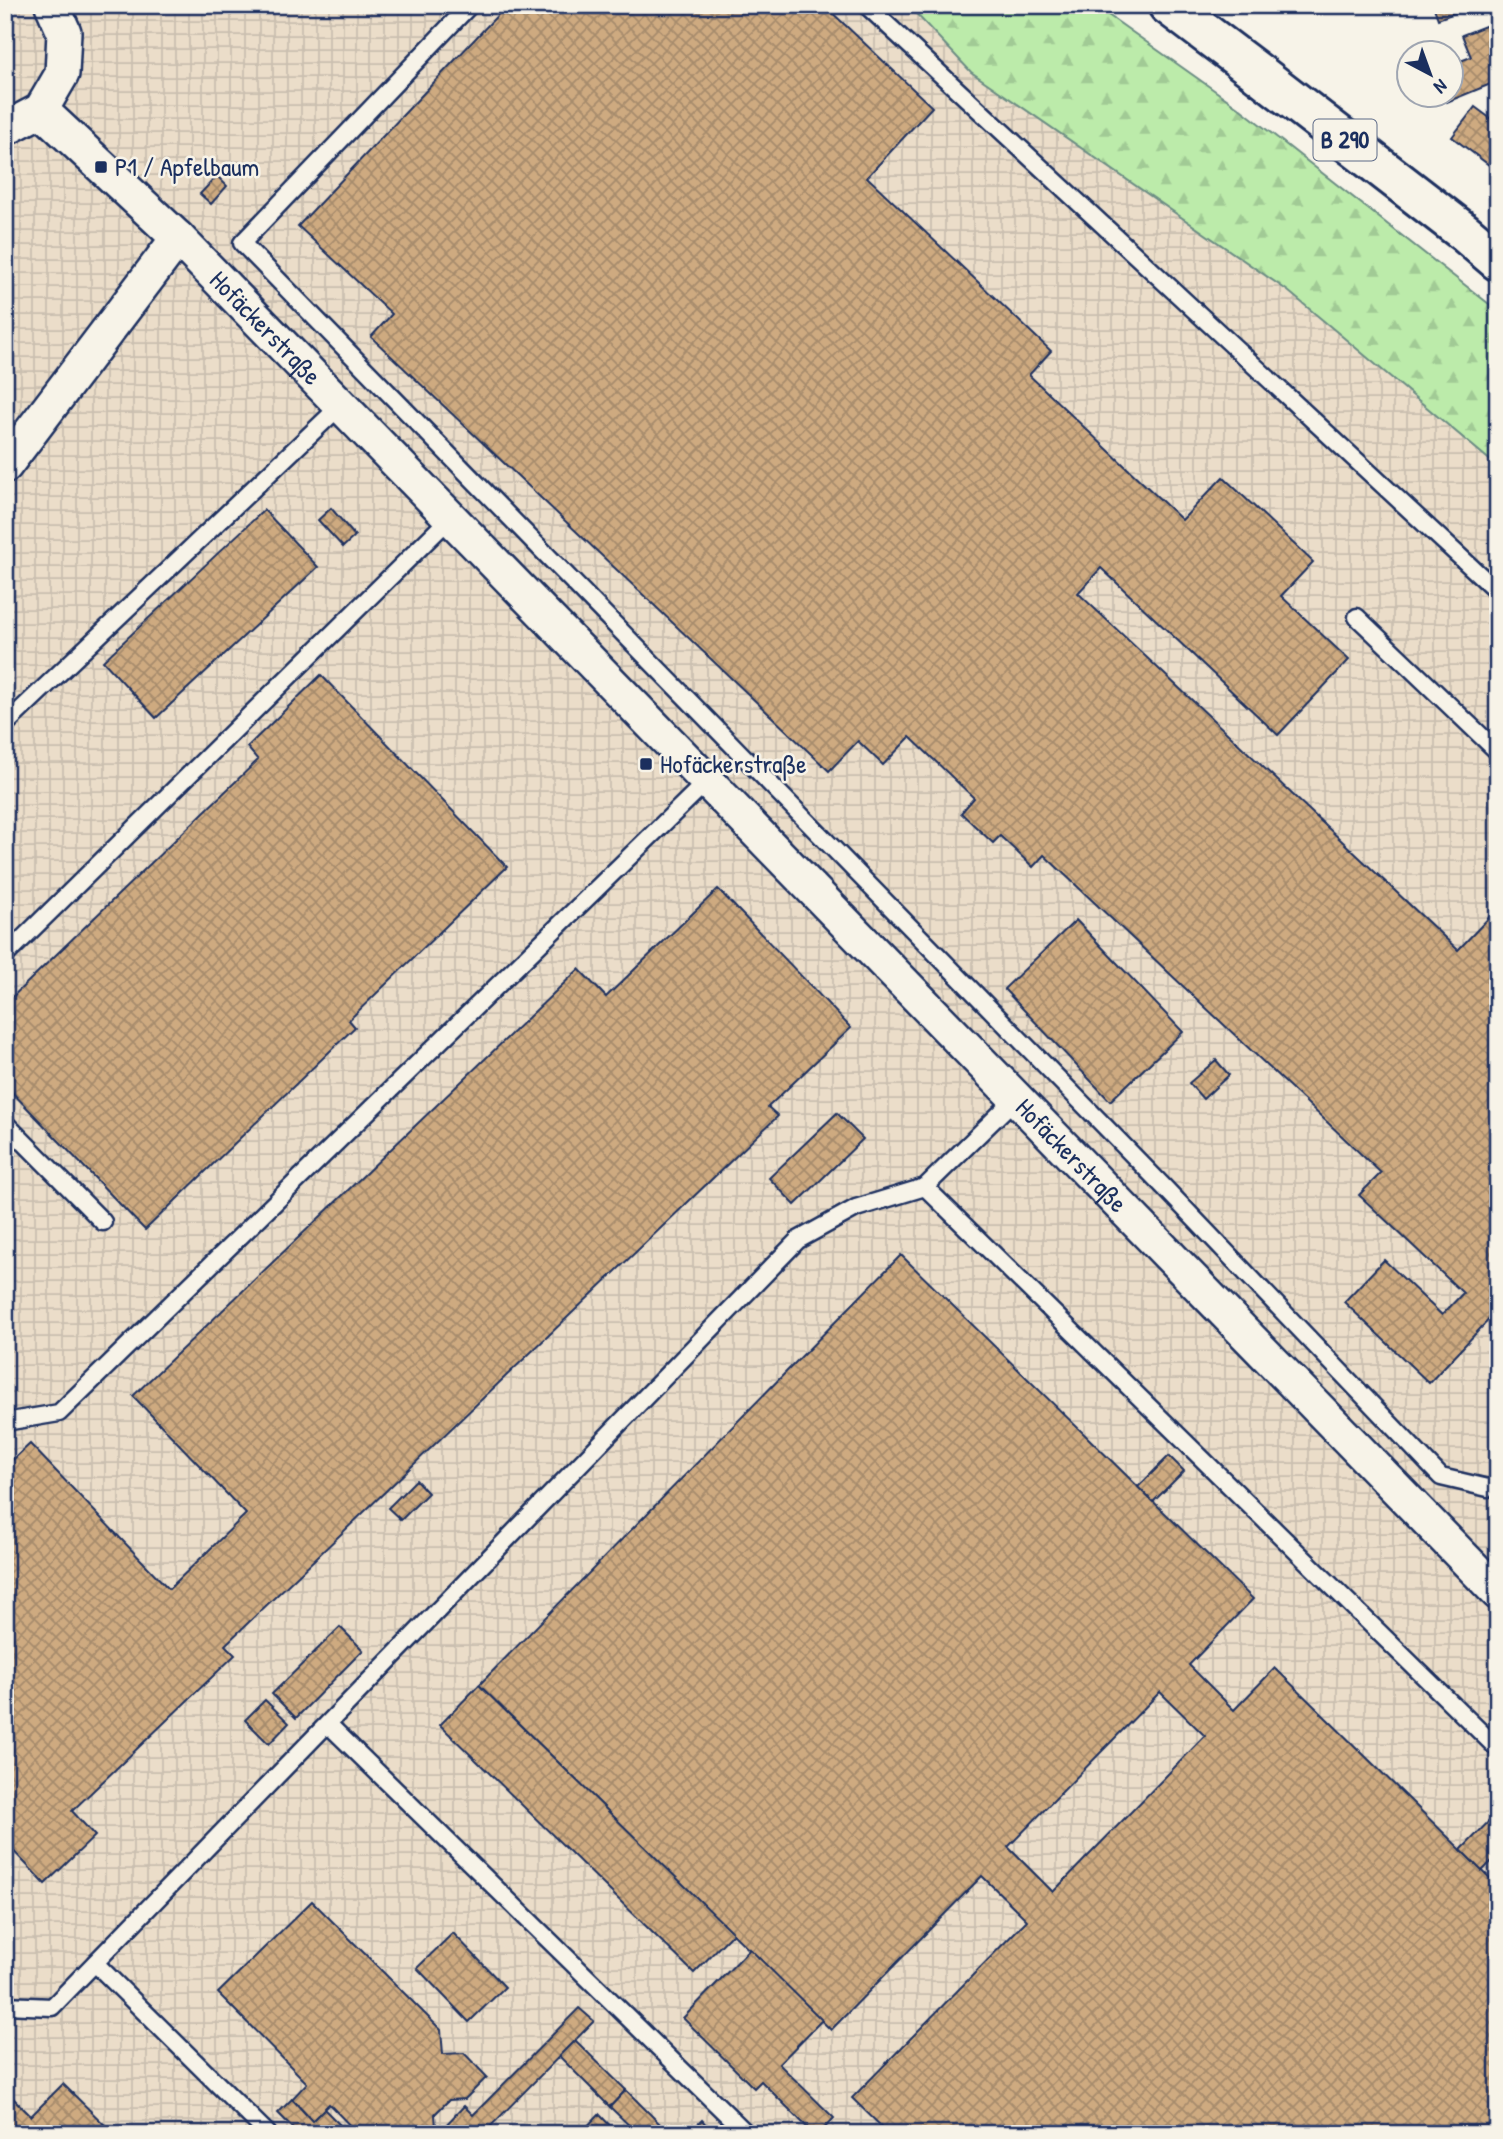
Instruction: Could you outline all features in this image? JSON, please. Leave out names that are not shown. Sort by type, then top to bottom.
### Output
[{"type":"main road","name":"B 290","points":[[1168,5],[1498,261]]},
{"type":"street","points":[[5,129],[41,110],[62,74],[64,32],[52,5]]},
{"type":"street","name":"Hofäckerstraße","points":[[41,110],[178,238],[1498,1593]]},
{"type":"street","points":[[5,466],[178,238]]},
{"type":"lane","points":[[470,5],[242,243],[1163,1186],[1441,1477],[1488,1488],[1498,1485]]},
{"type":"lane","points":[[866,5],[1498,592]]},
{"type":"lane","points":[[7,723],[341,405]]},
{"type":"lane","points":[[5,956],[450,518]]},
{"type":"lane","points":[[1357,617],[1498,752]]},
{"type":"lane","points":[[5,1422],[59,1413],[707,781]]},
{"type":"lane","points":[[5,2005],[52,2007],[798,1240],[856,1208],[925,1187],[1016,1098]]},
{"type":"lane","points":[[5,1123],[103,1222]]},
{"type":"lane","points":[[925,1187],[1498,1749]]},
{"type":"lane","points":[[328,1724],[747,2134]]},
{"type":"lane","points":[[95,1963],[268,2134]]},
{"type":"shaded area","points":[[5,5],[1063,5],[1498,331],[1498,2134],[5,2134]]},
{"type":"green space","points":[[908,5],[1094,5],[1238,107],[1498,311],[1498,467],[1288,291],[971,72]]},
{"type":"building","points":[[507,5],[824,5],[932,107],[867,177],[1051,351],[1029,375],[1182,520],[1223,477],[1313,562],[1281,596],[1349,660],[1278,735],[1101,568],[1078,593],[1458,950],[1498,908],[1498,1316],[1495,1313],[1429,1383],[1344,1302],[1384,1260],[1442,1315],[1463,1293],[1359,1195],[1381,1173],[1044,855],[1033,867],[1000,836],[993,843],[961,813],[974,798],[910,737],[883,765],[858,741],[829,771],[371,337],[392,314],[298,226]]},
{"type":"building","points":[[1433,5],[1477,5],[1438,19]]},
{"type":"building","points":[[1498,21],[1498,81],[1464,95],[1464,60],[1471,57],[1462,35]]},
{"type":"building","points":[[1475,107],[1498,124],[1498,153],[1489,165],[1452,137]]},
{"type":"building","points":[[217,176],[227,186],[211,204],[200,194]]},
{"type":"building","points":[[331,508],[355,536],[343,547],[318,520]]},
{"type":"building","points":[[264,510],[318,567],[156,718],[103,661]]},
{"type":"building","points":[[321,675],[507,867],[349,1020],[355,1027],[145,1230],[5,1085],[5,1004],[258,760],[247,747]]},
{"type":"building","points":[[718,889],[851,1028],[768,1107],[778,1116],[225,1645],[235,1655],[72,1811],[95,1836],[45,1884],[5,1842],[5,1467],[30,1444],[169,1589],[246,1514],[133,1396],[579,969],[606,997]]},
{"type":"building","points":[[1076,920],[1183,1032],[1110,1101],[1004,989]]},
{"type":"building","points":[[1216,1060],[1229,1075],[1203,1099],[1189,1083]]},
{"type":"building","points":[[837,1113],[863,1139],[795,1205],[769,1178]]},
{"type":"building","points":[[901,1255],[1253,1599],[1189,1665],[1234,1710],[1275,1668],[1498,1886],[1498,2134],[889,2134],[852,2098],[1027,1920],[982,1876],[831,2030],[479,1685]],"holes":[[[1160,1692],[1205,1736],[1053,1892],[1008,1847]]]},
{"type":"building","points":[[1169,1456],[1184,1471],[1153,1502],[1138,1487]]},
{"type":"building","points":[[416,1480],[428,1493],[401,1520],[388,1508]]},
{"type":"building","points":[[340,1627],[363,1650],[296,1718],[272,1694]]},
{"type":"building","points":[[479,1685],[733,1933],[694,1973],[440,1725]]},
{"type":"building","points":[[265,1700],[289,1723],[269,1744],[245,1720]]},
{"type":"building","points":[[1498,1812],[1498,1855],[1482,1871],[1461,1850]]},
{"type":"building","points":[[312,1901],[441,2030],[443,2054],[464,2053],[487,2077],[465,2099],[449,2100],[435,2114],[436,2128],[430,2134],[358,2134],[329,2104],[312,2121],[292,2099],[307,2083],[218,1993]]},
{"type":"building","points":[[453,1933],[505,1987],[469,2022],[417,1968]]},
{"type":"building","points":[[750,1949],[822,2020],[779,2064],[834,2118],[819,2134],[814,2134],[761,2081],[754,2088],[683,2018]]},
{"type":"building","points":[[579,2008],[594,2021],[483,2134],[447,2134],[442,2129],[464,2106],[473,2115]]},
{"type":"building","points":[[575,2040],[626,2090],[610,2107],[559,2056]]},
{"type":"building","points":[[63,2084],[114,2134],[5,2134],[5,2090],[31,2116]]},
{"type":"building","points":[[626,2090],[670,2134],[638,2134],[610,2107]]},
{"type":"building","points":[[292,2099],[312,2121],[324,2109],[349,2134],[299,2134],[278,2113]]},
{"type":"building","points":[[599,2114],[618,2134],[580,2134]]},
{"type":"building","points":[[702,2120],[714,2134],[688,2134]]},
{"type":"place","name":"P1 / Apfelbaum","points":[[101,167]]},
{"type":"place","name":"Hofäckerstraße","points":[[646,764]]}]
